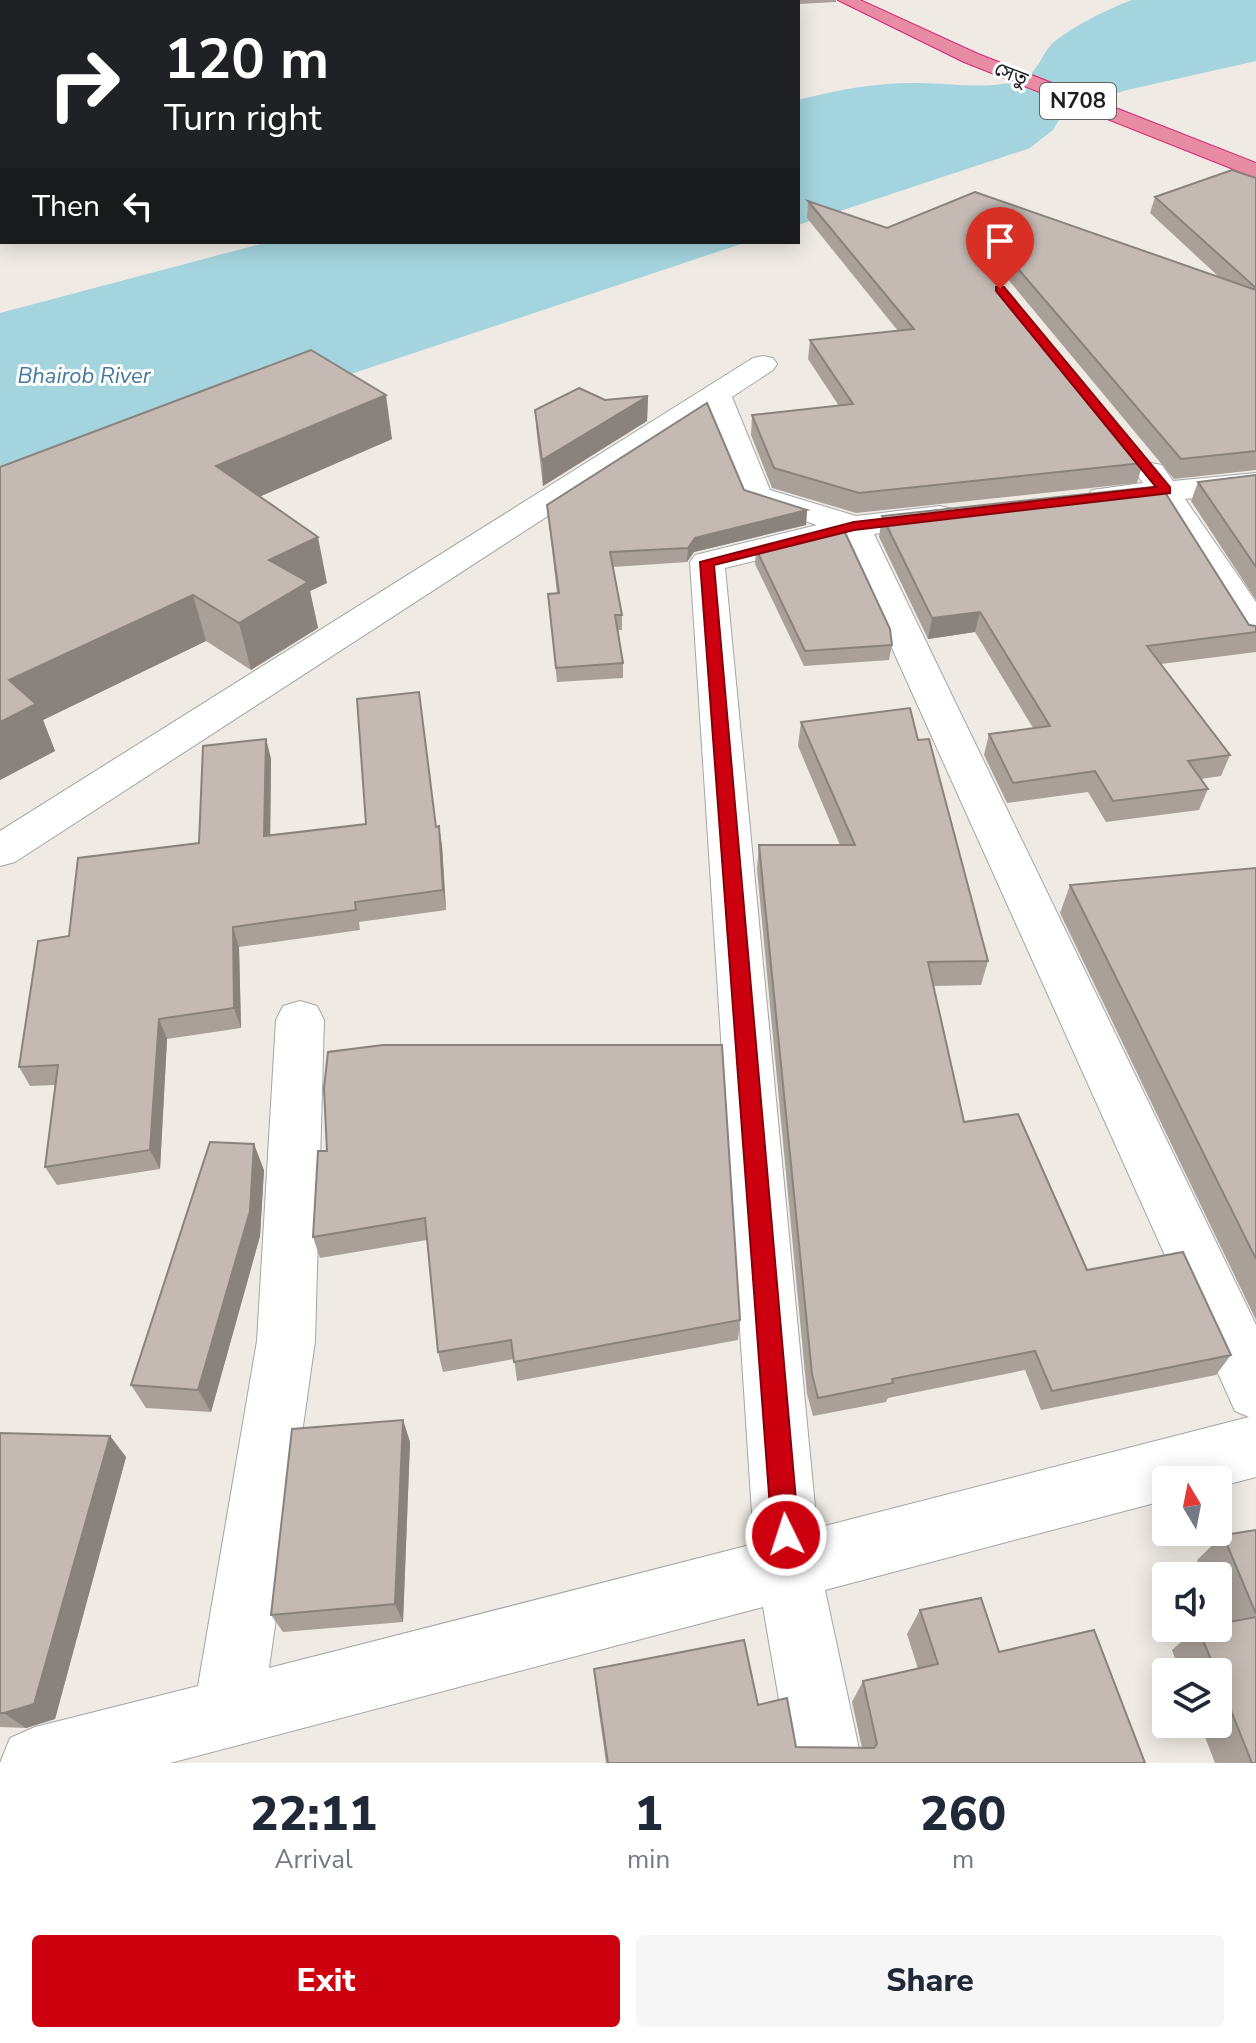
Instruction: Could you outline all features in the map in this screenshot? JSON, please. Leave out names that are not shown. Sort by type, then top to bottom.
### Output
[{"type":"highway","name":"সেতু","points":[[846,0],[971,58],[1256,171]]},
{"type":"street","points":[[0,851],[763,364]]},
{"type":"street","points":[[716,394],[757,496],[854,526],[1256,1390]]},
{"type":"street","points":[[1136,455],[1166,490],[1235,596],[1256,636]]},
{"type":"street","points":[[1072,501],[1256,482]]},
{"type":"street","points":[[826,1763],[788,1567],[707,562],[854,526],[963,513]]},
{"type":"street","points":[[228,1711],[286,1341],[300,1020]]},
{"type":"street","points":[[35,1763],[1256,1446]]},
{"type":"water","points":[[1132,0],[1256,0],[1256,61],[1123,91],[1065,110],[1053,130],[1030,148],[800,224],[800,100],[884,84],[998,85],[1011,82],[1029,75],[1051,45],[1101,13]]},
{"type":"water","name":"Bhairob River","points":[[260,244],[741,244],[0,491],[0,313]]},
{"type":"building","points":[[1232,170],[1256,178],[1256,288],[1155,197]]},
{"type":"building","points":[[975,192],[1256,290],[1256,451],[1181,459],[996,243],[983,239],[973,243],[969,251],[1143,463],[859,493],[774,468],[752,415],[853,404],[810,340],[914,329],[808,201],[887,228]]},
{"type":"building","points":[[311,350],[386,395],[216,466],[318,537],[269,560],[308,582],[239,623],[193,595],[9,680],[36,704],[0,722],[0,467]]},
{"type":"building","points":[[579,388],[605,400],[648,396],[542,460],[535,410]]},
{"type":"building","points":[[707,403],[744,490],[807,510],[695,538],[688,548],[610,552],[622,615],[615,615],[623,663],[556,668],[548,594],[559,593],[547,505]]},
{"type":"building","points":[[1256,475],[1256,567],[1198,482]]},
{"type":"building","points":[[1161,486],[1249,625],[1256,626],[1256,632],[1147,646],[1230,755],[1188,761],[1208,789],[1113,801],[1095,771],[1013,783],[989,734],[1050,726],[980,612],[932,618],[882,516]]},
{"type":"building","points":[[843,528],[890,629],[892,645],[805,651],[756,549]]},
{"type":"building","points":[[419,692],[436,827],[439,826],[443,890],[355,902],[356,910],[233,927],[234,1008],[159,1019],[150,1150],[45,1167],[58,1065],[19,1067],[38,941],[69,936],[78,858],[199,843],[203,746],[266,739],[264,836],[366,824],[357,699]]},
{"type":"building","points":[[910,708],[918,740],[929,739],[988,961],[928,962],[964,1122],[1018,1114],[1087,1270],[1183,1252],[1231,1355],[1052,1391],[1035,1351],[892,1379],[893,1383],[818,1398],[812,1374],[759,845],[855,845],[801,722]]},
{"type":"building","points":[[1256,868],[1256,1259],[1070,885]]},
{"type":"building","points":[[383,1045],[722,1045],[740,1320],[514,1362],[511,1340],[438,1352],[425,1218],[313,1237],[318,1151],[327,1151],[324,1088],[328,1052]]},
{"type":"building","points":[[210,1142],[254,1144],[250,1211],[198,1390],[131,1385]]},
{"type":"building","points":[[403,1420],[395,1604],[271,1615],[292,1429]]},
{"type":"building","points":[[0,1433],[110,1436],[34,1704],[4,1713],[0,1713]]},
{"type":"building","points":[[1256,1530],[1256,1614],[1228,1546],[1232,1546],[1232,1534]]},
{"type":"building","points":[[981,1598],[999,1652],[1094,1630],[1145,1763],[608,1763],[594,1669],[744,1640],[758,1705],[787,1698],[796,1747],[874,1748],[877,1744],[863,1681],[938,1664],[920,1610]]},
{"type":"building","points":[[1256,1617],[1256,1763],[1252,1763],[1232,1713],[1232,1658],[1210,1658],[1204,1642],[1232,1642],[1232,1621]]},
{"type":"route","points":[[786,1535],[707,562],[854,526],[1166,490],[1000,289]]}]
